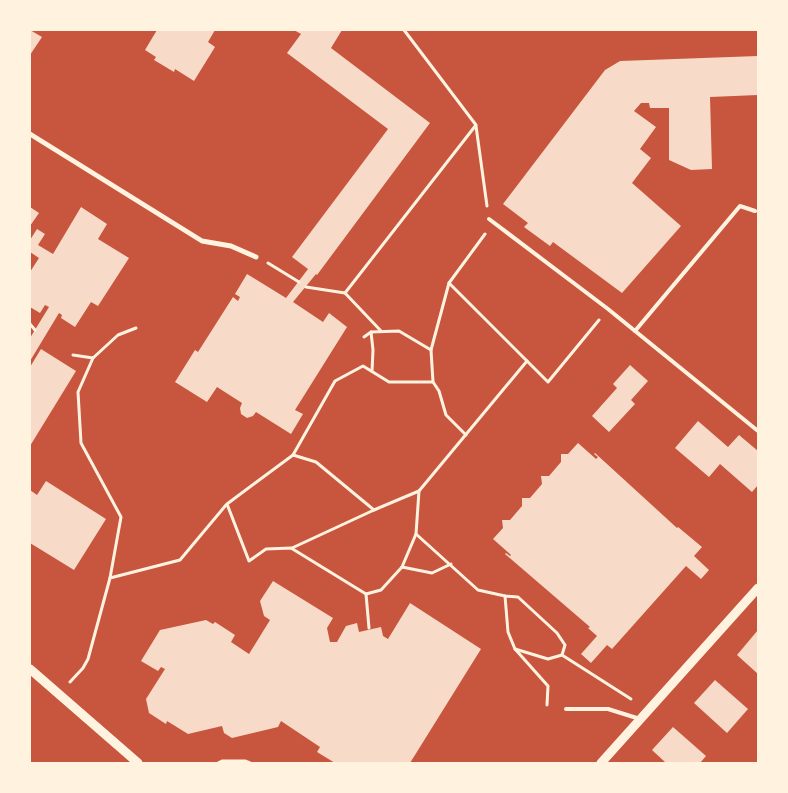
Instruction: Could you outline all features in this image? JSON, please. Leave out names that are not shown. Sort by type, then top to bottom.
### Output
[{"type":"street","points":[[30,134],[202,240],[231,246],[256,257]]},
{"type":"street","points":[[601,763],[758,588]]},
{"type":"street","points":[[30,669],[138,763]]},
{"type":"lane","points":[[635,330],[740,206],[755,211]]},
{"type":"lane","points":[[489,219],[635,330],[758,431]]},
{"type":"lane","points":[[566,709],[608,709],[640,719]]},
{"type":"path","points":[[404,30],[476,125],[489,219]]},
{"type":"path","points":[[346,293],[476,125]]},
{"type":"path","points":[[466,436],[446,415],[439,391],[433,382],[431,350],[449,283],[494,222]]},
{"type":"path","points":[[256,257],[299,282]]},
{"type":"path","points":[[449,283],[548,382],[608,309]]},
{"type":"path","points":[[306,287],[346,293],[381,331]]},
{"type":"path","points":[[30,324],[35,330]]},
{"type":"path","points":[[58,694],[83,668],[88,659],[110,578],[121,517],[81,443],[78,392],[93,358],[118,335],[136,328]]},
{"type":"path","points":[[364,337],[371,332],[399,331],[431,350]]},
{"type":"path","points":[[371,332],[373,350],[372,371]]},
{"type":"path","points":[[73,355],[93,358]]},
{"type":"path","points":[[227,504],[249,562],[266,549],[291,548],[419,491],[527,361]]},
{"type":"path","points":[[110,578],[180,560],[227,504],[293,455],[335,382],[364,366],[389,382],[433,382]]},
{"type":"path","points":[[293,455],[316,462],[374,510]]},
{"type":"path","points":[[291,548],[366,594],[381,590],[402,567],[416,534],[419,491]]},
{"type":"path","points":[[416,534],[478,590],[518,597],[557,633],[565,644],[562,655]]},
{"type":"path","points":[[402,567],[432,572],[451,564]]},
{"type":"path","points":[[366,594],[369,628]]},
{"type":"path","points":[[505,596],[508,632],[514,648],[548,686],[547,705]]},
{"type":"path","points":[[514,648],[548,659],[562,655],[648,710]]},
{"type":"path","points":[[218,763],[222,761],[245,761],[250,763]]},
{"type":"building","points":[[30,30],[42,37],[30,55]]},
{"type":"building","points":[[157,30],[215,30],[208,42],[215,47],[194,81],[175,69],[174,72],[154,60],[156,57],[145,50]]},
{"type":"building","points":[[294,30],[342,30],[331,48],[430,123],[317,275],[293,302],[323,322],[329,313],[347,327],[295,410],[303,414],[291,434],[256,412],[253,416],[247,418],[241,414],[240,408],[242,403],[217,387],[207,402],[175,382],[195,350],[198,352],[233,297],[238,301],[240,297],[235,294],[247,274],[286,298],[308,269],[292,257],[388,129],[287,53],[301,34]]},
{"type":"building","points":[[758,56],[758,95],[710,97],[712,169],[691,170],[669,160],[669,108],[650,108],[649,103],[641,103],[634,111],[656,127],[640,149],[651,158],[632,183],[681,226],[622,293],[553,242],[550,246],[524,227],[528,223],[503,204],[605,70],[620,61]]},
{"type":"building","points":[[30,207],[39,213],[30,226]]},
{"type":"building","points":[[81,207],[107,224],[98,239],[129,258],[98,306],[91,302],[75,327],[61,318],[62,315],[59,313],[30,361],[30,338],[49,307],[45,305],[40,313],[30,307],[30,272],[39,258],[30,252],[30,240],[37,229],[45,234],[38,245],[53,254]]},
{"type":"building","points":[[41,349],[76,371],[30,446],[30,367]]},
{"type":"building","points":[[630,365],[648,381],[631,400],[635,404],[609,432],[592,416],[617,388],[613,384]]},
{"type":"building","points":[[698,421],[728,447],[739,435],[758,451],[758,485],[752,492],[720,464],[709,477],[675,448]]},
{"type":"building","points":[[578,443],[596,459],[598,457],[595,453],[677,528],[702,547],[694,556],[709,570],[701,579],[686,566],[612,649],[607,645],[591,663],[581,654],[597,636],[588,628],[590,627],[505,554],[511,555],[493,539],[503,528],[502,520],[510,520],[522,506],[522,498],[530,498],[542,484],[541,476],[549,476],[561,462],[561,454],[568,454]]},
{"type":"building","points":[[46,481],[106,519],[74,570],[30,543],[30,490],[37,495]]},
{"type":"building","points":[[273,581],[333,618],[327,628],[330,642],[337,642],[346,626],[357,623],[359,632],[381,627],[383,636],[388,639],[410,603],[481,649],[410,763],[335,763],[317,752],[320,747],[281,721],[278,727],[232,738],[224,733],[222,726],[188,734],[167,721],[166,724],[149,713],[146,699],[165,669],[161,667],[158,671],[141,661],[160,630],[206,620],[213,624],[215,622],[235,635],[231,642],[249,654],[270,620],[264,616],[260,601]]},
{"type":"building","points":[[758,630],[758,674],[737,655]]},
{"type":"building","points":[[715,680],[748,709],[727,733],[694,703]]},
{"type":"building","points":[[673,727],[706,756],[700,763],[666,763],[652,750]]}]
